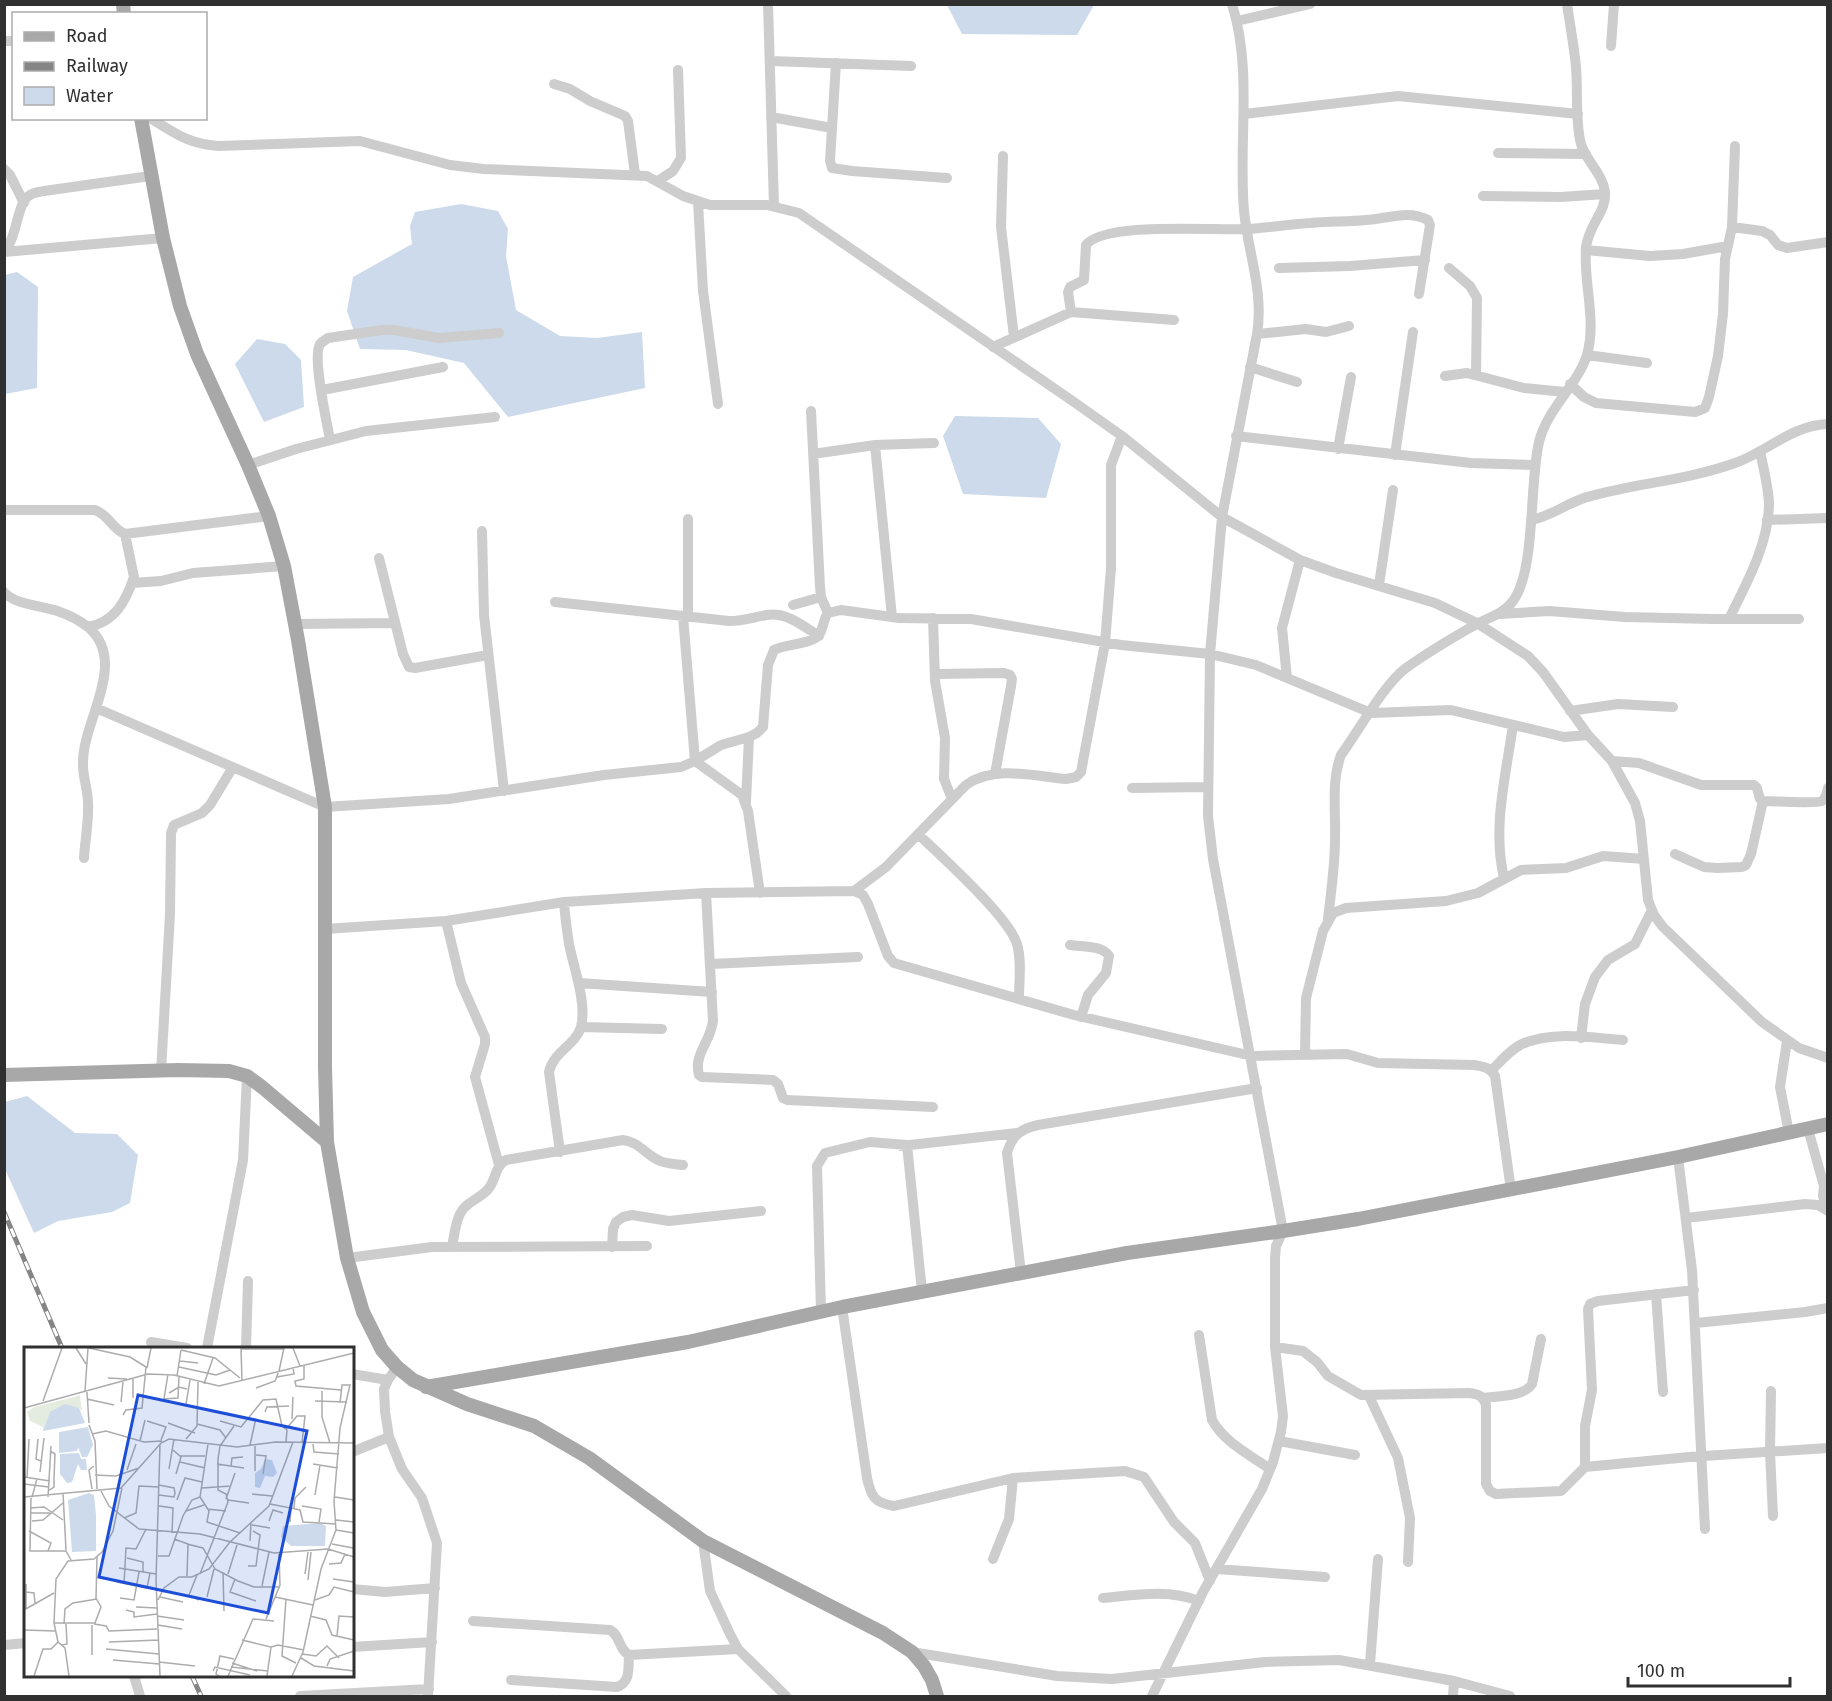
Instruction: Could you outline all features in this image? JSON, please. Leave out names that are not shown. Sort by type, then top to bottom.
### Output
[{"type":"main road","points":[[141,120],[150,176],[180,306],[197,354],[248,465],[284,566],[324,807],[327,1142],[347,1258],[363,1312],[382,1350],[397,1367],[426,1387],[534,1426],[589,1458],[703,1541],[883,1633],[912,1652],[932,1680],[937,1696]]},
{"type":"main road","points":[[4,1075],[229,1071],[247,1076],[262,1086],[327,1142]]},
{"type":"main road","points":[[426,1387],[688,1342],[842,1307],[1128,1252],[1283,1231],[1511,1190],[1678,1157],[1827,1124]]},
{"type":"street","points":[[768,4],[774,206]]},
{"type":"street","points":[[1152,1696],[1199,1601],[1262,1489],[1279,1441],[1282,1416],[1275,1347],[1275,1258],[1276,1246],[1283,1231],[1210,837],[1208,787],[1210,654],[1222,517],[1259,320],[1259,292],[1246,230],[1244,208],[1244,114],[1237,21],[1232,4]]},
{"type":"street","points":[[1237,21],[1310,4]]},
{"type":"street","points":[[1499,614],[1514,600],[1525,572],[1535,465],[1540,440],[1555,407],[1587,355],[1591,337],[1586,250],[1588,232],[1602,209],[1605,194],[1579,134],[1576,65],[1567,4]]},
{"type":"street","points":[[1611,46],[1614,4]]},
{"type":"street","points":[[770,61],[911,66]]},
{"type":"street","points":[[836,63],[830,161],[832,168],[947,178]]},
{"type":"street","points":[[658,181],[673,171],[681,158],[678,70]]},
{"type":"street","points":[[554,84],[570,89],[625,117],[634,174]]},
{"type":"street","points":[[1244,114],[1398,96],[1578,114]]},
{"type":"street","points":[[771,117],[832,128]]},
{"type":"street","points":[[153,120],[189,142],[200,145],[360,141],[450,165],[484,169],[647,176],[683,196],[710,205],[774,206],[799,213],[1122,436],[1222,517],[1300,560],[1435,603],[1477,623],[1528,656],[1543,672],[1588,735],[1612,761],[1635,803],[1640,820],[1648,900],[1663,927],[1762,1022],[1799,1048],[1827,1058]]},
{"type":"street","points":[[1445,376],[1467,373],[1524,388],[1568,388],[1596,403],[1695,412],[1705,408],[1718,356],[1723,315],[1723,279],[1732,227],[1735,146]]},
{"type":"street","points":[[1498,153],[1586,154]]},
{"type":"street","points":[[1003,156],[1001,227],[1014,337]]},
{"type":"street","points":[[4,169],[10,175],[24,203]]},
{"type":"street","points":[[4,251],[12,239],[24,203],[30,195],[150,176]]},
{"type":"street","points":[[1483,196],[1561,197],[1605,194]]},
{"type":"street","points":[[698,202],[704,291],[718,404]]},
{"type":"street","points":[[1071,312],[1068,292],[1073,285],[1084,280],[1086,245],[1095,237],[1148,229],[1246,230],[1371,220],[1402,214],[1428,220],[1430,225],[1419,294]]},
{"type":"street","points":[[1732,227],[1762,231],[1770,235],[1778,245],[1787,248],[1827,242]]},
{"type":"street","points":[[4,251],[163,238]]},
{"type":"street","points":[[1586,250],[1650,256],[1683,254],[1728,246]]},
{"type":"street","points":[[1278,268],[1350,266],[1425,260]]},
{"type":"street","points":[[1449,268],[1470,286],[1477,298],[1476,374]]},
{"type":"street","points":[[993,347],[1071,312],[1174,320]]},
{"type":"street","points":[[1257,333],[1305,328],[1326,332],[1349,326]]},
{"type":"street","points":[[330,440],[318,351],[321,343],[328,338],[382,330],[439,338],[500,333]]},
{"type":"street","points":[[1395,455],[1413,332]]},
{"type":"street","points":[[1587,355],[1647,363]]},
{"type":"street","points":[[322,390],[443,367]]},
{"type":"street","points":[[1250,367],[1297,382]]},
{"type":"street","points":[[1338,449],[1351,377]]},
{"type":"street","points":[[811,411],[821,597],[828,613]]},
{"type":"street","points":[[248,465],[366,431],[495,417]]},
{"type":"street","points":[[1531,520],[1545,517],[1593,495],[1660,483],[1734,464],[1760,452],[1795,431],[1827,424]]},
{"type":"street","points":[[854,891],[880,872],[974,779],[996,774],[1024,774],[1066,779],[1076,777],[1081,772],[1105,642],[1111,567],[1111,465],[1122,436]]},
{"type":"street","points":[[1236,436],[1471,463],[1535,465]]},
{"type":"street","points":[[813,454],[875,445],[934,443]]},
{"type":"street","points":[[875,445],[892,617]]},
{"type":"street","points":[[1730,619],[1752,570],[1767,520],[1768,491],[1760,452]]},
{"type":"street","points":[[1379,585],[1393,490]]},
{"type":"street","points":[[4,510],[95,510],[102,513],[118,531],[125,534],[268,516]]},
{"type":"street","points":[[1767,520],[1827,518]]},
{"type":"street","points":[[688,519],[686,616],[695,761]]},
{"type":"street","points":[[482,531],[484,615],[504,791]]},
{"type":"street","points":[[88,627],[99,625],[111,618],[124,604],[132,584],[134,577],[125,534]]},
{"type":"street","points":[[379,558],[403,654],[409,667],[415,668],[488,656]]},
{"type":"street","points":[[1287,678],[1282,628],[1300,560]]},
{"type":"street","points":[[132,584],[161,581],[193,573],[284,566]]},
{"type":"street","points":[[4,592],[20,601],[59,611],[88,627],[98,638],[103,653],[105,671],[82,762],[88,802],[84,858]]},
{"type":"street","points":[[793,604],[821,597]]},
{"type":"street","points":[[555,602],[737,621],[768,615],[782,615],[819,636]]},
{"type":"street","points":[[96,708],[324,807],[449,799],[604,775],[681,767],[721,745],[749,737],[763,727],[768,665],[774,650],[781,646],[814,639],[819,636],[824,617],[828,613],[841,610],[892,617],[971,619],[1105,642],[1210,654],[1256,666],[1371,713],[1451,710],[1564,737],[1588,735]]},
{"type":"street","points":[[1305,1054],[1306,998],[1328,919],[1335,859],[1336,766],[1341,755],[1397,676],[1477,623],[1499,614],[1549,611],[1625,617],[1798,619]]},
{"type":"street","points":[[933,618],[935,674],[945,738],[944,779],[952,799]]},
{"type":"street","points":[[295,624],[395,623]]},
{"type":"street","points":[[935,674],[1004,673],[1010,675],[1012,679],[996,774]]},
{"type":"street","points":[[1570,711],[1618,704],[1672,707]]},
{"type":"street","points":[[1504,878],[1500,863],[1499,833],[1513,725]]},
{"type":"street","points":[[749,737],[746,802],[760,892]]},
{"type":"street","points":[[695,761],[737,789],[746,802]]},
{"type":"street","points":[[1612,761],[1639,763],[1701,785],[1754,785],[1763,801],[1812,803],[1822,800],[1827,794],[1827,788]]},
{"type":"street","points":[[160,1071],[170,914],[171,833],[174,825],[202,813],[210,805],[233,767]]},
{"type":"street","points":[[1132,788],[1208,787]]},
{"type":"street","points":[[1675,854],[1710,868],[1746,865],[1751,854],[1763,801]]},
{"type":"street","points":[[918,834],[991,907],[1013,933],[1019,957],[1019,999]]},
{"type":"street","points":[[1328,919],[1333,913],[1346,908],[1454,899],[1478,893],[1521,870],[1573,866],[1603,856],[1644,859]]},
{"type":"street","points":[[325,929],[446,921],[564,902],[706,893],[854,891],[863,895],[888,956],[894,963],[1081,1017],[1252,1056],[1347,1054],[1378,1063],[1474,1065],[1492,1070],[1495,1076],[1511,1190]]},
{"type":"street","points":[[706,893],[713,1028],[699,1056],[699,1075],[772,1080],[778,1084],[783,1098],[788,1100],[933,1107]]},
{"type":"street","points":[[560,1152],[549,1072],[553,1060],[578,1035],[581,1027],[579,983],[569,945],[564,902]]},
{"type":"street","points":[[1581,1038],[1585,1004],[1595,977],[1602,965],[1635,944],[1652,910]]},
{"type":"street","points":[[446,921],[460,983],[485,1036],[485,1044],[475,1077],[499,1165]]},
{"type":"street","points":[[1070,945],[1100,949],[1106,951],[1109,956],[1107,973],[1088,995],[1081,1017]]},
{"type":"street","points":[[711,964],[858,957]]},
{"type":"street","points":[[579,983],[712,992]]},
{"type":"street","points":[[581,1027],[662,1029]]},
{"type":"street","points":[[1492,1070],[1521,1045],[1549,1037],[1623,1040]]},
{"type":"street","points":[[1787,1041],[1780,1088],[1789,1133]]},
{"type":"street","points":[[207,1347],[243,1160],[247,1076]]},
{"type":"street","points":[[1021,1273],[1007,1153],[1017,1133],[1027,1127],[1257,1088]]},
{"type":"street","points":[[1808,1129],[1824,1186],[1823,1196],[1827,1210]]},
{"type":"street","points":[[886,1148],[1017,1133]]},
{"type":"street","points":[[452,1247],[459,1215],[470,1202],[483,1195],[490,1187],[499,1165],[506,1160],[623,1140],[632,1141],[658,1160],[682,1165]]},
{"type":"street","points":[[821,1312],[817,1166],[825,1153],[870,1142],[907,1145]]},
{"type":"street","points":[[907,1145],[922,1292]]},
{"type":"street","points":[[1678,1157],[1694,1290],[1705,1529]]},
{"type":"street","points":[[1686,1218],[1805,1204],[1818,1205],[1827,1210]]},
{"type":"street","points":[[612,1246],[613,1229],[616,1222],[623,1217],[633,1215],[669,1221],[761,1211]]},
{"type":"street","points":[[347,1258],[432,1247],[647,1246]]},
{"type":"street","points":[[246,1347],[248,1281]]},
{"type":"street","points":[[1585,1467],[1585,1426],[1592,1390],[1588,1309],[1590,1304],[1598,1301],[1694,1290]]},
{"type":"street","points":[[1656,1294],[1663,1392]]},
{"type":"street","points":[[842,1307],[867,1478],[874,1498],[883,1504],[894,1506],[1013,1478],[1125,1471],[1144,1477],[1174,1522],[1195,1543],[1210,1581]]},
{"type":"street","points":[[1696,1323],[1827,1308]]},
{"type":"street","points":[[1199,1335],[1212,1420],[1218,1431],[1229,1441],[1270,1469]]},
{"type":"street","points":[[1483,1398],[1528,1389],[1532,1384],[1541,1339]]},
{"type":"street","points":[[151,1342],[181,1347]]},
{"type":"street","points":[[1275,1347],[1303,1352],[1317,1362],[1328,1376],[1352,1391],[1369,1396],[1478,1394],[1486,1405],[1486,1484],[1490,1491],[1496,1494],[1561,1491],[1585,1467],[1827,1448]]},
{"type":"street","points":[[300,1696],[429,1693],[437,1543],[422,1498],[402,1469],[389,1437],[384,1399],[388,1380],[397,1367]]},
{"type":"street","points":[[354,1374],[388,1380]]},
{"type":"street","points":[[1771,1391],[1770,1452],[1773,1516]]},
{"type":"street","points":[[1369,1396],[1398,1458],[1410,1518],[1408,1562]]},
{"type":"street","points":[[354,1451],[389,1437]]},
{"type":"street","points":[[1279,1441],[1355,1455]]},
{"type":"street","points":[[993,1559],[1009,1519],[1013,1478]]},
{"type":"street","points":[[703,1541],[710,1592],[738,1649],[786,1696]]},
{"type":"street","points":[[1370,1665],[1378,1559]]},
{"type":"street","points":[[1217,1569],[1326,1577]]},
{"type":"street","points":[[354,1589],[385,1592],[435,1588]]},
{"type":"street","points":[[1103,1598],[1154,1593],[1174,1594],[1199,1601]]},
{"type":"street","points":[[473,1621],[610,1630],[617,1636],[621,1649],[629,1655],[738,1649]]},
{"type":"street","points":[[354,1647],[432,1642]]},
{"type":"street","points":[[4,1645],[24,1643]]},
{"type":"street","points":[[912,1652],[1066,1676],[1112,1678],[1272,1661],[1339,1660],[1454,1681],[1510,1696]]},
{"type":"street","points":[[511,1680],[624,1685],[627,1679],[629,1655]]},
{"type":"street","points":[[134,1677],[140,1696]]},
{"type":"street","points":[[1453,1696],[1454,1681]]},
{"type":"water","points":[[947,5],[1094,5],[1077,35],[962,34]]},
{"type":"water","points":[[461,204],[498,211],[508,229],[506,256],[516,310],[560,336],[597,338],[642,332],[645,388],[508,417],[464,363],[406,350],[360,349],[347,311],[353,277],[412,244],[410,226],[415,212]]},
{"type":"water","points":[[17,272],[38,287],[37,388],[5,394],[5,275]]},
{"type":"water","points":[[257,339],[285,344],[301,360],[304,407],[264,422],[235,364]]},
{"type":"water","points":[[955,416],[1038,418],[1061,444],[1046,498],[963,494],[943,436]]},
{"type":"water","points":[[27,1096],[75,1133],[117,1134],[138,1155],[130,1203],[112,1212],[58,1221],[34,1233],[5,1169],[5,1102]]},
{"type":"railway","points":[[4,1212],[62,1347]]},
{"type":"railway","points":[[192,1677],[201,1696]]}]
